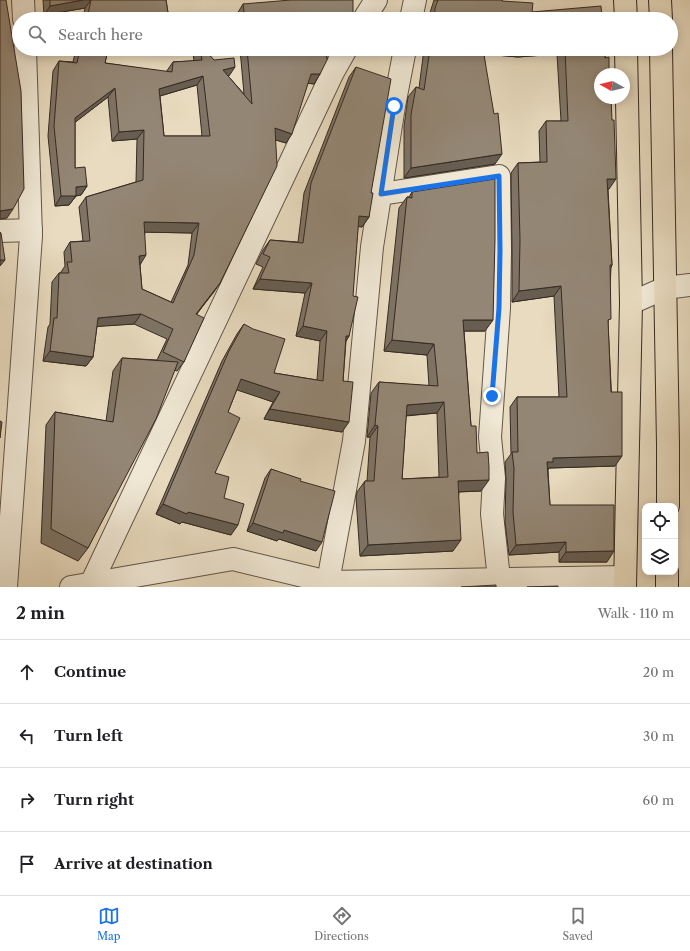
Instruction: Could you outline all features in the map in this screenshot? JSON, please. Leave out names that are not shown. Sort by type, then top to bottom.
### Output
[{"type":"main road","points":[[625,0],[626,12]]},
{"type":"main road","points":[[660,0],[661,12]]},
{"type":"main road","points":[[625,582],[631,302],[626,56]]},
{"type":"main road","points":[[661,56],[668,503]]},
{"type":"main road","points":[[667,575],[667,587]]},
{"type":"street","points":[[23,0],[24,12]]},
{"type":"street","points":[[368,12],[376,0]]},
{"type":"street","points":[[412,12],[415,0]]},
{"type":"street","points":[[6,587],[32,230],[25,56]]},
{"type":"street","points":[[84,586],[342,56]]},
{"type":"street","points":[[327,584],[354,441],[372,247],[394,106],[404,56]]},
{"type":"street","points":[[381,194],[499,176],[499,308],[490,438],[494,478],[492,514],[499,579]]},
{"type":"street","points":[[0,231],[32,230]]},
{"type":"street","points":[[631,302],[665,288],[690,285]]},
{"type":"street","points":[[84,586],[233,559],[327,584],[499,579],[625,582]]},
{"type":"building","points":[[0,0],[6,0],[12,36],[12,56],[15,56],[21,91],[24,189],[13,209],[0,211]]},
{"type":"building","points":[[50,0],[83,0],[50,6]]},
{"type":"building","points":[[91,0],[166,0],[168,12],[88,12]]},
{"type":"building","points":[[291,0],[353,0],[353,12],[244,12],[243,4]]},
{"type":"building","points":[[438,0],[502,0],[533,3],[532,12],[435,12]]},
{"type":"building","points":[[601,6],[601,12],[532,12]]},
{"type":"building","points":[[78,56],[106,56],[105,63],[172,72],[173,62],[202,60],[201,56],[210,56],[214,60],[234,58],[235,67],[223,70],[252,104],[248,56],[327,56],[326,58],[328,58],[320,74],[311,74],[292,134],[275,128],[277,166],[220,283],[196,314],[204,318],[184,362],[163,352],[173,329],[141,314],[98,318],[93,357],[50,351],[54,318],[57,318],[59,273],[69,273],[67,262],[72,262],[70,242],[90,241],[86,197],[143,180],[144,130],[119,132],[115,88],[75,118],[75,168],[85,167],[87,186],[76,187],[76,196],[61,196],[54,126],[59,61],[77,63]],"holes":[[[203,76],[210,136],[164,136],[159,89]],[[144,222],[199,223],[194,255],[173,303],[142,289],[139,256],[146,255]]]},
{"type":"building","points":[[429,56],[484,56],[494,114],[498,113],[502,154],[411,168],[411,115],[416,87],[424,90]]},
{"type":"building","points":[[565,56],[609,57],[609,68],[594,68],[594,104],[611,104],[612,120],[614,120],[616,179],[607,179],[612,265],[610,265],[611,319],[608,320],[611,392],[622,392],[622,456],[553,458],[553,462],[547,462],[550,505],[614,505],[614,551],[566,552],[566,542],[516,545],[513,512],[514,468],[512,452],[518,452],[517,397],[567,397],[561,286],[519,291],[520,240],[518,163],[547,162],[546,121],[568,121]]},
{"type":"building","points":[[356,67],[391,79],[371,193],[373,193],[369,217],[359,216],[353,296],[358,297],[349,336],[346,336],[343,381],[353,382],[349,422],[270,409],[280,392],[241,379],[228,412],[240,418],[215,473],[229,477],[224,498],[244,504],[238,525],[188,512],[187,514],[163,504],[229,351],[244,324],[253,329],[285,339],[274,373],[323,381],[327,331],[303,326],[312,283],[260,279],[270,257],[263,254],[270,240],[303,243],[311,183]]},
{"type":"building","points":[[495,179],[493,320],[463,320],[471,426],[476,426],[477,453],[488,452],[489,480],[458,481],[461,540],[368,545],[364,485],[365,481],[374,481],[378,426],[375,425],[379,382],[438,386],[434,344],[392,340],[407,197],[412,198],[412,192]],"holes":[[[444,402],[448,477],[402,479],[407,405]]]},
{"type":"building","points":[[0,232],[1,233],[5,260],[0,260]]},
{"type":"building","points":[[122,358],[178,362],[156,419],[88,548],[51,529],[55,412],[113,422]]},
{"type":"building","points":[[0,421],[2,422],[0,438]]},
{"type":"building","points":[[271,469],[301,479],[300,481],[335,491],[322,542],[284,530],[283,533],[253,523]]},
{"type":"building","points":[[496,585],[496,587],[461,587]]},
{"type":"building","points":[[558,586],[558,587],[527,587]]},
{"type":"route","points":[[394,106],[381,194],[499,176],[499,308],[492,396]]}]
